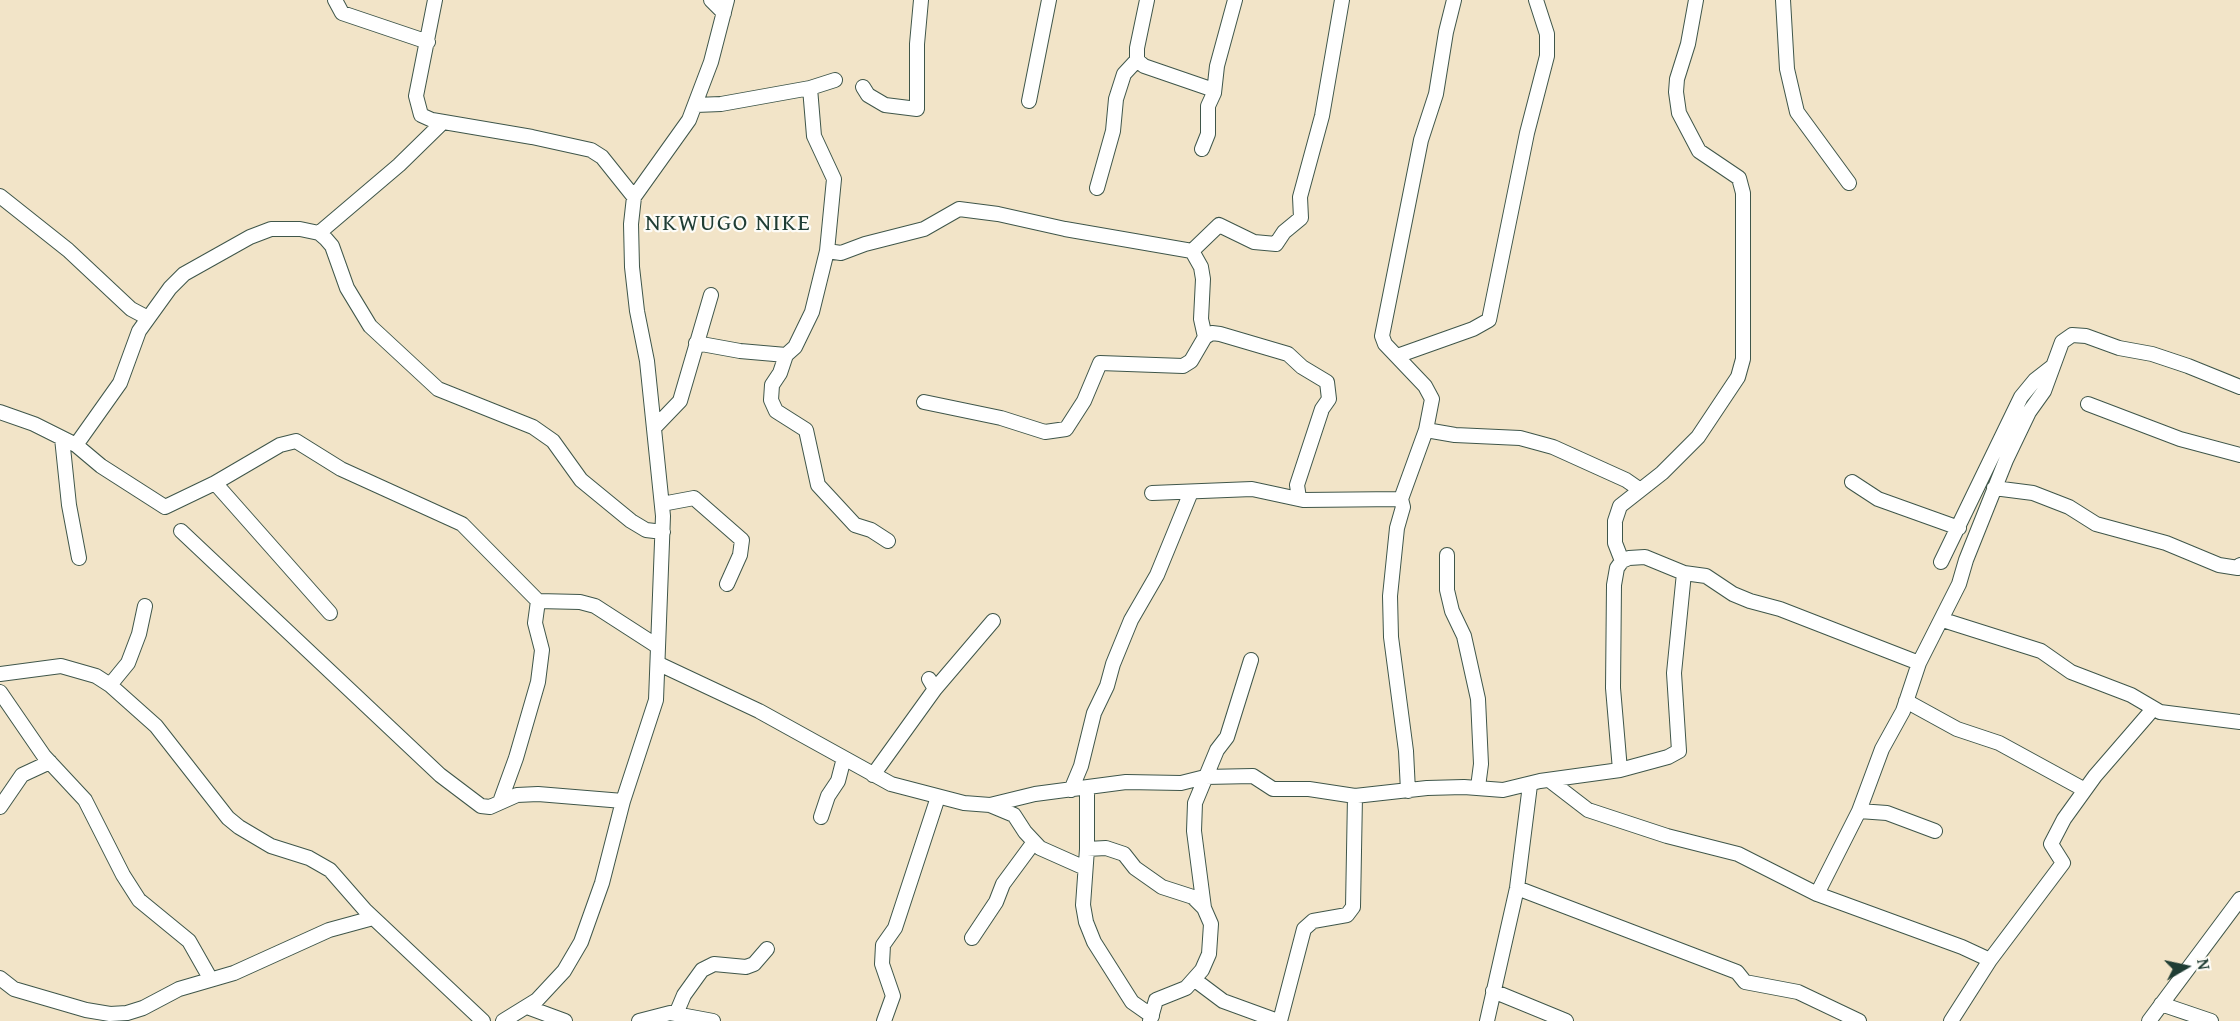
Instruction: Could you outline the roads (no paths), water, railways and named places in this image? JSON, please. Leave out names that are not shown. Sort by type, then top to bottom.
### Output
[{"type":"street","points":[[335,0],[337,8],[342,13],[428,42]]},
{"type":"street","points":[[435,0],[416,96],[416,106],[421,116],[443,122],[532,136],[591,150],[602,157],[634,197]]},
{"type":"street","points":[[503,1021],[526,1008],[558,978],[581,942],[602,883],[623,801],[656,700],[659,664],[657,646],[663,532],[662,504],[655,427],[630,241],[634,197],[683,131],[696,105],[725,7],[711,0]]},
{"type":"street","points":[[863,87],[868,95],[885,105],[916,109],[917,44],[921,0]]},
{"type":"street","points":[[1029,101],[1049,0]]},
{"type":"street","points":[[1097,188],[1113,131],[1116,99],[1124,74],[1137,60],[1137,48],[1148,0]]},
{"type":"street","points":[[1202,149],[1208,134],[1208,106],[1214,93],[1217,66],[1235,0]]},
{"type":"street","points":[[1192,251],[1219,225],[1254,242],[1276,244],[1284,232],[1301,218],[1300,197],[1322,116],[1342,0]]},
{"type":"street","points":[[1408,790],[1397,665],[1390,619],[1395,540],[1403,507],[1401,499],[1431,411],[1430,393],[1384,344],[1383,329],[1389,309],[1421,140],[1436,94],[1446,32],[1454,0]]},
{"type":"street","points":[[1397,356],[1473,329],[1490,320],[1527,133],[1547,56],[1547,34],[1536,0]]},
{"type":"street","points":[[1622,561],[1615,543],[1615,521],[1620,506],[1662,473],[1698,437],[1738,376],[1743,359],[1743,193],[1739,178],[1699,151],[1679,113],[1676,92],[1696,0]]},
{"type":"street","points":[[1783,0],[1787,69],[1797,112],[1849,183]]},
{"type":"street","points":[[1137,60],[1144,66],[1208,88]]},
{"type":"street","points":[[696,105],[721,104],[810,88],[835,80]]},
{"type":"street","points":[[810,88],[814,136],[834,179],[827,251],[812,312],[795,346],[786,355],[780,373],[772,385],[771,400],[776,411],[806,430],[818,485],[855,525],[871,530],[888,541]]},
{"type":"street","points":[[319,233],[399,165],[443,122]]},
{"type":"street","points":[[0,196],[98,275],[131,309],[148,318]]},
{"type":"street","points":[[827,251],[841,253],[924,229],[959,209],[998,214],[1065,230],[1192,251]]},
{"type":"street","points":[[76,445],[120,382],[139,331],[170,288],[184,274],[250,237],[280,228],[319,233],[332,246],[347,288],[370,326],[438,389],[475,407],[532,427],[553,441],[581,480],[631,521],[646,530],[663,532]]},
{"type":"street","points":[[1192,251],[1201,267],[1203,279],[1201,319],[1205,337]]},
{"type":"street","points":[[655,427],[680,401],[711,295]]},
{"type":"street","points":[[924,402],[1000,418],[1045,432],[1066,429],[1084,401],[1100,363],[1184,366],[1191,360],[1205,337],[1212,333],[1220,334],[1288,354],[1302,367],[1327,382],[1329,399],[1322,409],[1297,485],[1299,498]]},
{"type":"street","points":[[1817,894],[1859,811],[1882,749],[1906,701],[1919,663],[1943,620],[1994,488],[2053,366],[2062,342],[2077,334],[2188,366],[2240,387]]},
{"type":"street","points":[[696,343],[740,351],[786,355]]},
{"type":"street","points":[[1941,562],[2021,397],[2035,380],[2053,366]]},
{"type":"street","points":[[2088,404],[2180,439],[2240,455]]},
{"type":"street","points":[[0,412],[34,424],[76,445],[101,466],[165,507],[215,483],[280,445],[296,441],[341,469],[462,524],[538,601],[580,602],[595,606],[657,646]]},
{"type":"street","points":[[1426,430],[1455,435],[1520,438],[1553,447],[1626,480],[1639,489]]},
{"type":"street","points":[[62,438],[69,506],[79,558]]},
{"type":"street","points":[[1852,482],[1878,499],[1959,528]]},
{"type":"street","points":[[215,483],[330,613]]},
{"type":"street","points":[[1994,488],[2033,493],[2069,507],[2096,524],[2166,543],[2219,565],[2238,568],[2240,566]]},
{"type":"street","points":[[1152,493],[1251,489],[1285,498],[1358,501],[1401,499]]},
{"type":"street","points":[[1071,790],[1081,766],[1094,713],[1107,686],[1113,664],[1131,620],[1157,575],[1191,492]]},
{"type":"street","points":[[662,504],[694,498],[742,540],[740,555],[727,584]]},
{"type":"street","points":[[181,531],[440,775],[481,806],[490,807],[517,795],[538,794],[623,801]]},
{"type":"street","points":[[1447,555],[1447,590],[1452,610],[1464,636],[1478,699],[1481,765],[1478,787]]},
{"type":"street","points":[[1620,770],[1613,688],[1614,585],[1617,568],[1622,561],[1645,557],[1684,573],[1706,576],[1733,594],[1750,601],[1780,609],[1919,663]]},
{"type":"street","points":[[659,664],[759,711],[891,784],[964,803],[990,805],[1035,794],[1126,782],[1181,783],[1205,777],[1253,776],[1274,789],[1309,789],[1355,796],[1408,790],[1478,787],[1503,790],[1549,780],[1620,770],[1668,757],[1679,751],[1674,673],[1684,573]]},
{"type":"street","points":[[500,802],[516,758],[538,682],[542,650],[535,623],[538,601]]},
{"type":"street","points":[[110,686],[128,663],[139,634],[145,606]]},
{"type":"street","points":[[1943,620],[2041,651],[2071,672],[2131,695],[2153,709],[2240,722]]},
{"type":"street","points":[[873,775],[932,684],[993,621]]},
{"type":"street","points":[[1087,788],[1087,849],[1083,905],[1094,942],[1132,1002],[1151,1018],[1156,1000],[1179,992],[1195,980],[1207,960],[1212,937],[1211,924],[1204,908],[1194,831],[1195,803],[1217,750],[1227,737],[1251,660]]},
{"type":"street","points":[[0,674],[62,666],[96,676],[110,686],[156,726],[186,761],[217,806],[239,827],[271,846],[321,863],[339,879],[374,918],[483,1021]]},
{"type":"street","points":[[0,692],[50,762],[85,800],[123,875],[139,900],[189,941],[210,978]]},
{"type":"street","points":[[1906,701],[1957,729],[2000,743],[2085,790]]},
{"type":"street","points":[[1951,1021],[1990,960],[2063,863],[2051,844],[2064,819],[2085,790],[2153,709]]},
{"type":"street","points":[[821,817],[828,796],[838,781],[844,758]]},
{"type":"street","points":[[0,807],[22,775],[50,762]]},
{"type":"street","points":[[1549,780],[1588,810],[1668,836],[1738,854],[1817,894],[1962,947],[1990,960]]},
{"type":"street","points":[[1486,1021],[1517,888],[1530,784]]},
{"type":"street","points":[[1195,980],[1223,1001],[1279,1021],[1304,929],[1313,921],[1347,915],[1353,907],[1355,796]]},
{"type":"street","points":[[884,1021],[894,996],[882,964],[883,945],[895,928],[938,797]]},
{"type":"street","points":[[990,805],[1014,815],[1040,848],[1085,868]]},
{"type":"street","points":[[1859,811],[1887,813],[1935,831]]},
{"type":"street","points":[[972,938],[996,902],[1003,884],[1034,842]]},
{"type":"street","points":[[1087,849],[1106,848],[1124,854],[1135,868],[1162,887],[1193,897],[1204,908]]},
{"type":"street","points":[[1517,888],[1737,972],[1745,982],[1798,992],[1859,1021]]},
{"type":"street","points":[[2148,1021],[2240,899]]},
{"type":"street","points":[[0,978],[14,989],[86,1010],[110,1014],[143,1008],[179,989],[210,978],[234,973],[329,930],[374,918]]},
{"type":"street","points":[[676,1014],[684,995],[702,970],[714,964],[746,967],[754,964],[767,949]]},
{"type":"street","points":[[1493,991],[1566,1021]]},
{"type":"street","points":[[2161,1004],[2211,1021]]},
{"type":"street","points":[[526,1008],[565,1021]]},
{"type":"street","points":[[639,1021],[663,1014],[676,1014],[712,1021]]},
{"type":"district","name":"NKWUGO NIKE","points":[[728,224]]}]
